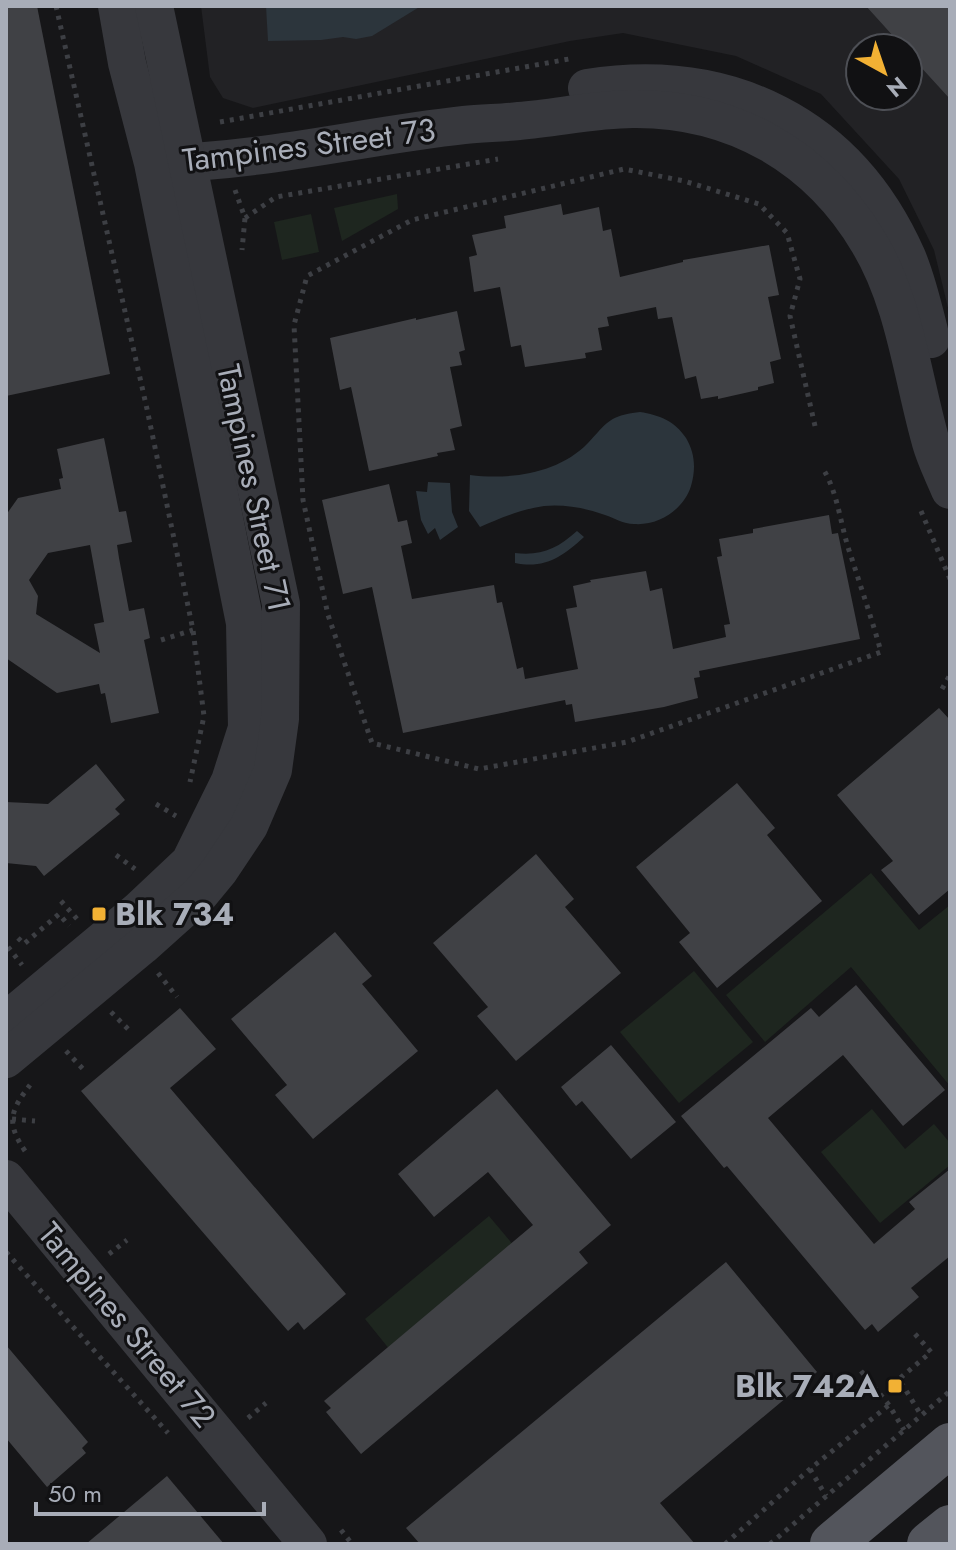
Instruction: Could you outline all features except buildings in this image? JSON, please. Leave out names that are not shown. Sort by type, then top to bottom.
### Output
[{"type":"main road","points":[[832,1544],[936,1430]]},
{"type":"main road","points":[[929,1544],[950,1527]]},
{"type":"street","name":"Tampines Street 71","points":[[6,1059],[142,946],[200,894],[219,871],[249,826],[273,770],[280,719],[281,604],[169,163],[127,63],[117,6]]},
{"type":"street","name":"Tampines Street 71","points":[[6,1021],[139,910],[190,862],[230,781],[247,728],[245,623],[169,163],[154,6]]},
{"type":"street","name":"Tampines Street 73","points":[[464,125],[516,101],[641,82],[687,84],[775,111],[816,137],[848,166],[878,204],[895,233],[917,284],[950,411]]},
{"type":"street","name":"Tampines Street 73","points":[[169,163],[225,161],[464,125],[636,108],[685,114],[760,135],[826,184],[853,217],[882,266],[892,291],[930,441],[935,498]]},
{"type":"street","name":"Tampines Street 72","points":[[6,1179],[308,1544]]},
{"type":"path","points":[[56,6],[147,409],[193,630],[204,716],[187,793]]},
{"type":"path","points":[[245,218],[276,197],[507,158]]},
{"type":"path","points":[[815,426],[790,316],[800,279],[787,233],[759,204],[684,181],[624,169],[412,220],[307,276],[294,325],[303,500],[328,615],[372,743],[479,769],[627,742],[881,652],[858,570],[851,558],[832,483],[822,467]]},
{"type":"path","points":[[935,498],[950,579]]},
{"type":"path","points":[[161,640],[193,630]]},
{"type":"path","points":[[942,689],[950,675]]},
{"type":"path","points":[[156,804],[172,814]]},
{"type":"path","points":[[172,830],[182,805]]},
{"type":"path","points":[[116,855],[143,874]]},
{"type":"path","points":[[61,901],[81,923]]},
{"type":"path","points":[[18,938],[24,944],[59,914],[75,933]]},
{"type":"path","points":[[8,947],[24,968]]},
{"type":"path","points":[[155,969],[177,997]]},
{"type":"path","points":[[108,1008],[130,1031]]},
{"type":"path","points":[[65,1050],[84,1070]]},
{"type":"path","points":[[12,1119],[35,1121]]},
{"type":"path","points":[[116,1250],[127,1240]]},
{"type":"path","points":[[6,1252],[169,1435]]},
{"type":"path","points":[[915,1334],[931,1352],[899,1379],[936,1430]]},
{"type":"path","points":[[861,1371],[889,1405],[904,1430]]},
{"type":"path","points":[[936,1430],[950,1391]]},
{"type":"path","points":[[253,1414],[266,1403]]},
{"type":"path","points":[[725,1544],[889,1405]]},
{"type":"path","points":[[770,1544],[904,1430],[936,1430]]},
{"type":"path","points":[[810,1469],[826,1496]]},
{"type":"shaded area","points":[[201,6],[950,6],[950,316],[934,250],[899,179],[821,94],[736,56],[623,33],[570,41],[253,108],[223,98],[210,77]]},
{"type":"shaded area","points":[[266,6],[421,6],[372,36],[268,41]]},
{"type":"shaded area","points":[[397,194],[398,209],[342,241],[334,208]]},
{"type":"shaded area","points":[[311,214],[319,252],[282,260],[274,222]]},
{"type":"shaded area","points":[[640,412],[672,423],[686,438],[693,455],[694,467],[688,494],[676,509],[661,519],[630,524],[583,509],[544,506],[480,527],[469,511],[470,475],[517,475],[548,468],[576,453],[610,421]]},
{"type":"shaded area","points":[[428,482],[450,483],[452,512],[458,527],[440,540],[435,528],[428,534],[421,520],[416,491],[427,492]]},
{"type":"shaded area","points":[[577,531],[584,537],[552,560],[535,564],[515,563],[515,553],[548,550]]},
{"type":"shaded area","points":[[871,873],[919,930],[950,905],[950,1086],[851,967],[765,1042],[726,995]]},
{"type":"shaded area","points":[[694,971],[753,1042],[679,1103],[620,1032]]},
{"type":"shaded area","points":[[872,1109],[905,1149],[934,1124],[950,1143],[950,1165],[880,1223],[821,1152]]},
{"type":"shaded area","points":[[489,1216],[515,1247],[390,1350],[365,1319]]},
{"type":"place","name":"Blk 734","points":[[99,914]]},
{"type":"place","name":"Blk 742A","points":[[895,1386]]}]
